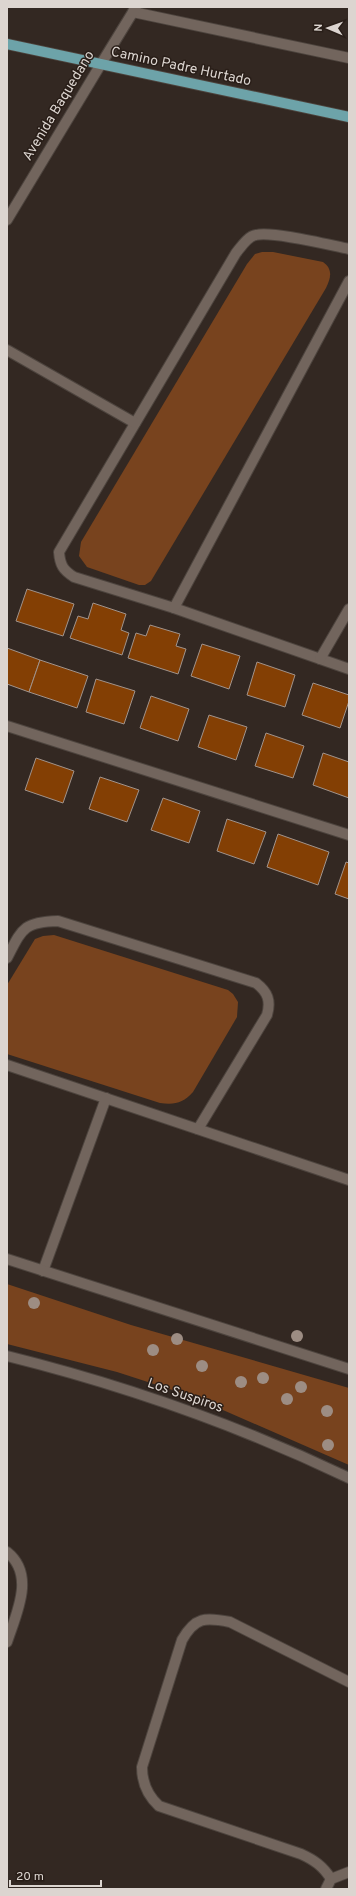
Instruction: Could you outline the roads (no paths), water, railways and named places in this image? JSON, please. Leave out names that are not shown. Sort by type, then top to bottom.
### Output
[{"type":"main road","name":"Camino Padre Hurtado","points":[[7,44],[349,117]]},
{"type":"street","points":[[134,9],[349,58]]},
{"type":"street","name":"Avenida Baquedano","points":[[7,220],[134,9]]},
{"type":"street","points":[[349,249],[269,234],[255,235],[246,241],[236,253],[59,552],[60,563],[64,571],[74,577],[174,608],[349,669]]},
{"type":"street","points":[[174,608],[349,281]]},
{"type":"street","points":[[7,350],[135,423]]},
{"type":"street","points":[[320,659],[349,609]]},
{"type":"street","points":[[7,726],[349,835]]},
{"type":"street","points":[[7,958],[21,932],[31,924],[58,921],[256,983],[266,990],[270,1004],[267,1015],[198,1129]]},
{"type":"street","points":[[7,1065],[349,1180]]},
{"type":"street","points":[[43,1271],[106,1098]]},
{"type":"street","points":[[7,1259],[349,1369]]},
{"type":"street","name":"Los Suspiros","points":[[7,1356],[103,1383],[194,1413],[261,1439],[349,1478]]},
{"type":"street","points":[[7,1552],[15,1559],[20,1570],[23,1590],[7,1642]]},
{"type":"street","points":[[331,1879],[325,1869],[301,1854],[159,1806],[151,1798],[146,1789],[142,1779],[142,1767],[182,1640],[188,1629],[202,1619],[212,1618],[230,1622],[349,1682]]},
{"type":"street","points":[[326,1889],[331,1879],[349,1872]]}]
